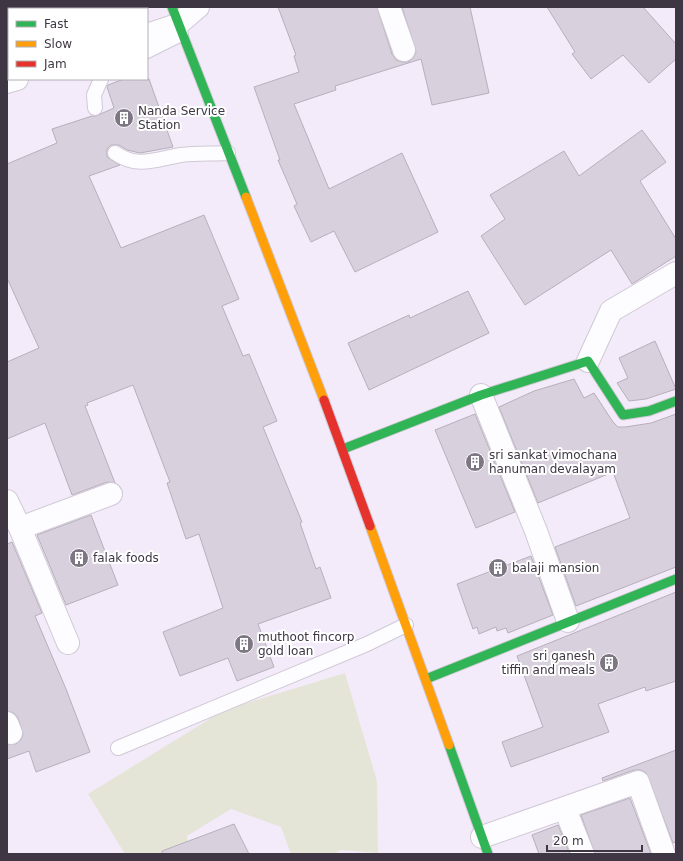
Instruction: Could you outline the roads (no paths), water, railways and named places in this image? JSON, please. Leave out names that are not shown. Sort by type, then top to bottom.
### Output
[{"type":"main road","points":[[177,22],[344,449],[485,846]]},
{"type":"main road","points":[[344,449],[481,395],[588,361],[623,415],[648,411],[676,401]]},
{"type":"main road","points":[[426,679],[676,578]]},
{"type":"street","points":[[148,35],[177,22],[198,7]]},
{"type":"street","points":[[389,7],[404,50]]},
{"type":"street","points":[[588,361],[611,311],[676,273]]},
{"type":"street","points":[[481,395],[536,531],[568,621]]},
{"type":"street","points":[[20,528],[111,494]]},
{"type":"street","points":[[7,501],[20,528],[68,643]]},
{"type":"street","points":[[485,846],[565,809],[638,782],[664,854]]},
{"type":"street","points":[[565,809],[583,854]]},
{"type":"street","points":[[672,854],[676,853]]},
{"type":"lane","points":[[148,50],[177,22]]},
{"type":"lane","points":[[95,108],[94,95],[101,80]]},
{"type":"lane","points":[[115,153],[125,160],[136,162],[182,155],[228,153]]},
{"type":"lane","points":[[118,748],[367,644],[406,625]]},
{"type":"place","name":"Nanda Service Station","points":[[124,118]]},
{"type":"place","name":"sri sankat vimochana hanuman devalayam","points":[[475,462]]},
{"type":"place","name":"falak foods","points":[[79,558]]},
{"type":"place","name":"balaji mansion","points":[[498,568]]},
{"type":"place","name":"muthoot fincorp gold loan","points":[[244,644]]},
{"type":"place","name":"sri ganesh tiffin and meals","points":[[609,663]]}]
